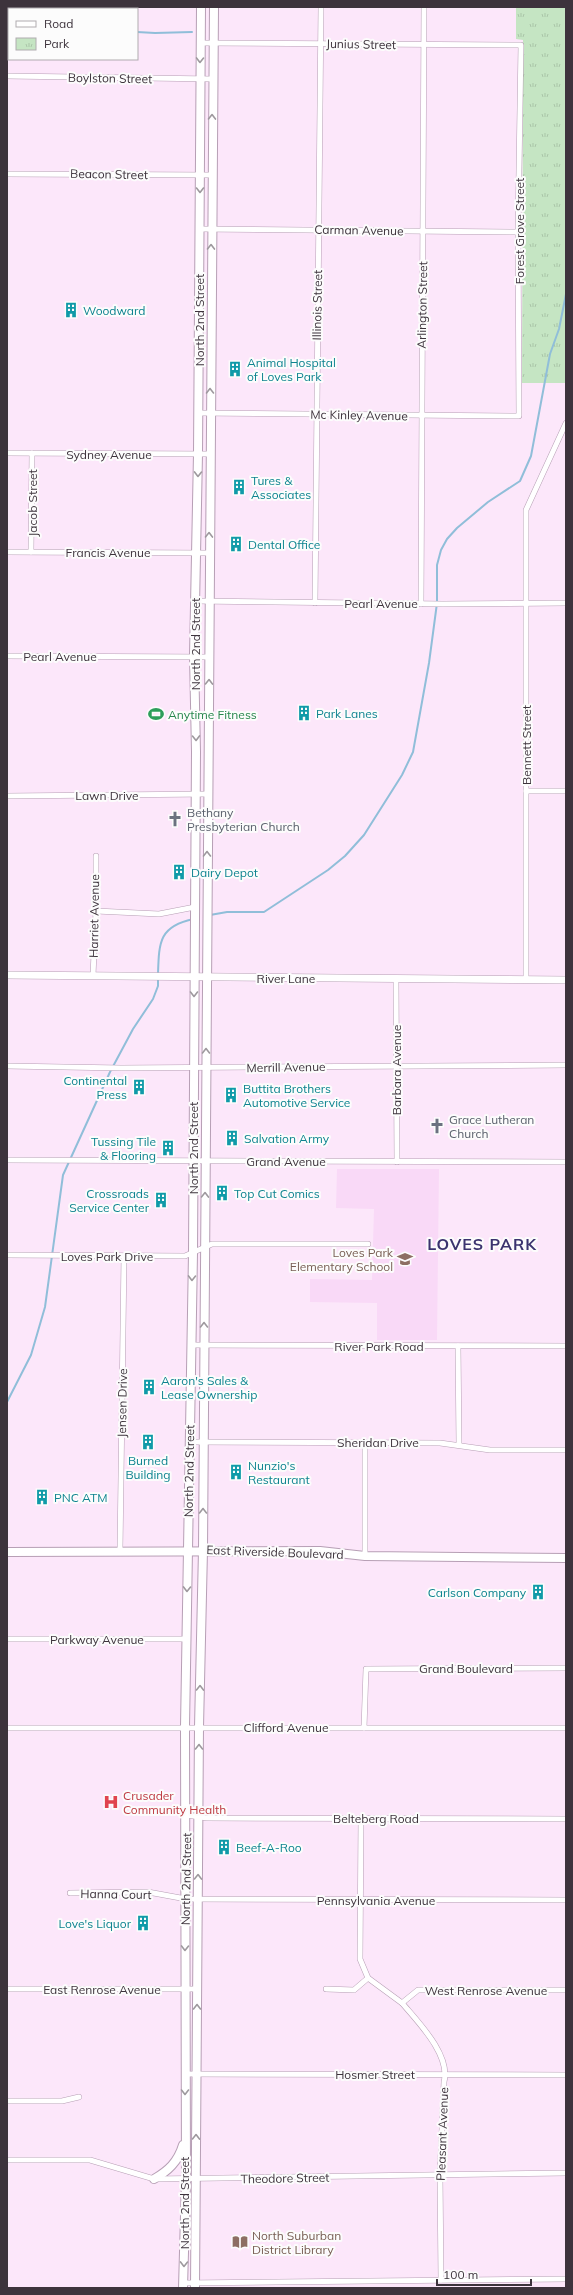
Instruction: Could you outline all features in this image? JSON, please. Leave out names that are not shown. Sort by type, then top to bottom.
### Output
[{"type":"main road","name":"North 2nd Street","points":[[184,2286],[186,2179],[184,2139],[186,1899],[185,1727],[193,1253],[196,794],[194,656],[198,454],[200,7]]},
{"type":"main road","name":"North 2nd Street","points":[[195,2286],[199,1727],[204,1442],[211,229],[214,7]]},
{"type":"main road","name":"East Riverside Boulevard","points":[[7,1552],[120,1550],[320,1551],[365,1556],[566,1558]]},
{"type":"main road","points":[[186,1667],[201,1667]]},
{"type":"main road","points":[[154,2179],[170,2169],[181,2151],[184,2139]]},
{"type":"street","name":"Illinois Street","points":[[315,603],[321,7]]},
{"type":"street","name":"Arlington Street","points":[[421,604],[420,415],[424,7]]},
{"type":"street","name":"Junius Street","points":[[200,43],[521,45]]},
{"type":"street","name":"Forest Grove Street","points":[[519,416],[518,232],[521,45]]},
{"type":"street","name":"Boylston Street","points":[[7,76],[213,79]]},
{"type":"street","name":"Beacon Street","points":[[7,174],[212,175]]},
{"type":"street","name":"Carman Avenue","points":[[200,229],[518,232]]},
{"type":"street","name":"Mc Kinley Avenue","points":[[198,413],[519,416]]},
{"type":"street","name":"Bennett Street","points":[[526,980],[526,510],[566,423]]},
{"type":"street","name":"Sydney Avenue","points":[[7,453],[210,454]]},
{"type":"street","name":"Jacob Street","points":[[31,552],[32,453]]},
{"type":"street","name":"Francis Avenue","points":[[7,552],[209,553]]},
{"type":"street","name":"Pearl Avenue","points":[[195,601],[421,604],[566,603]]},
{"type":"street","name":"Pearl Avenue","points":[[7,656],[209,657]]},
{"type":"street","points":[[526,791],[566,791]]},
{"type":"street","name":"Lawn Drive","points":[[7,796],[208,794]]},
{"type":"street","name":"Harriet Avenue","points":[[92,975],[96,911],[96,856]]},
{"type":"street","points":[[96,911],[159,914],[195,908]]},
{"type":"street","name":"River Lane","points":[[7,975],[165,976],[207,978],[566,980]]},
{"type":"street","name":"Barbara Avenue","points":[[396,979],[397,1162]]},
{"type":"street","name":"Merrill Avenue","points":[[7,1066],[122,1068],[566,1065]]},
{"type":"street","name":"Grand Avenue","points":[[7,1160],[566,1162]]},
{"type":"street","name":"Loves Park Drive","points":[[7,1255],[186,1256],[212,1244],[368,1244]]},
{"type":"street","name":"Jensen Drive","points":[[120,1550],[124,1256]]},
{"type":"street","name":"River Park Road","points":[[191,1345],[566,1346]]},
{"type":"street","points":[[458,1346],[459,1444]]},
{"type":"street","name":"Sheridan Drive","points":[[190,1442],[365,1442],[459,1444],[490,1450],[566,1450]]},
{"type":"street","points":[[365,1442],[365,1556]]},
{"type":"street","name":"Parkway Avenue","points":[[7,1639],[186,1639]]},
{"type":"street","name":"Grand Boulevard","points":[[364,1728],[366,1669],[566,1668]]},
{"type":"street","name":"Clifford Avenue","points":[[7,1728],[566,1728]]},
{"type":"street","name":"Belteberg Road","points":[[186,1815],[207,1818],[566,1819]]},
{"type":"street","points":[[361,1818],[359,1901],[360,1959],[368,1978],[402,2003]]},
{"type":"street","name":"Hanna Court","points":[[70,1893],[148,1892],[186,1899]]},
{"type":"street","name":"Pennsylvania Avenue","points":[[186,1899],[359,1901],[566,1900]]},
{"type":"street","points":[[326,1989],[354,1990],[368,1978]]},
{"type":"street","name":"East Renrose Avenue","points":[[7,1989],[197,1989]]},
{"type":"street","name":"West Renrose Avenue","points":[[402,2003],[418,1990],[566,1990]]},
{"type":"street","name":"Pleasant Avenue","points":[[402,2003],[433,2039],[446,2074],[444,2082],[440,2175],[441,2280]]},
{"type":"street","name":"Hosmer Street","points":[[185,2074],[566,2074]]},
{"type":"street","points":[[7,2101],[62,2101],[80,2097]]},
{"type":"street","name":"Theodore Street","points":[[7,2160],[90,2160],[154,2179],[566,2173]]},
{"type":"street","points":[[184,2286],[441,2280],[566,2279]]},
{"type":"shaded area","name":"Loves Park Elementary School","points":[[337,1169],[439,1169],[437,1340],[377,1340],[377,1303],[310,1302],[310,1279],[372,1280],[374,1209],[336,1208]]},
{"type":"green space","points":[[516,7],[566,7],[566,383],[522,383],[523,40],[516,39]]},
{"type":"waterway","points":[[138,32],[192,32]]},
{"type":"waterway","points":[[210,915],[227,912],[264,912],[328,870],[345,856],[364,835],[402,775],[413,752],[429,663],[437,603],[437,565],[441,550],[447,539],[457,528],[488,502],[520,481],[531,456],[550,354],[559,329],[566,294]]},
{"type":"waterway","points":[[158,974],[159,953],[163,937],[167,931],[174,926],[194,919]]},
{"type":"waterway","points":[[7,1402],[31,1355],[45,1307],[63,1175],[110,1072],[133,1029],[153,999],[158,986],[158,978]]},
{"type":"place","name":"Woodward","points":[[71,310]]},
{"type":"place","name":"Animal Hospital of Loves Park","points":[[235,369]]},
{"type":"place","name":"Tures & Associates","points":[[239,487]]},
{"type":"place","name":"Dental Office","points":[[236,544]]},
{"type":"place","name":"Park Lanes","points":[[304,713]]},
{"type":"place","name":"Anytime Fitness","points":[[156,714]]},
{"type":"place","name":"Bethany Presbyterian Church","points":[[175,819]]},
{"type":"place","name":"Dairy Depot","points":[[179,872]]},
{"type":"place","name":"Continental Press","points":[[139,1087]]},
{"type":"place","name":"Buttita Brothers Automotive Service","points":[[231,1095]]},
{"type":"place","name":"Grace Lutheran Church","points":[[437,1126]]},
{"type":"place","name":"Salvation Army","points":[[232,1138]]},
{"type":"place","name":"Tussing Tile & Flooring","points":[[168,1148]]},
{"type":"place","name":"Top Cut Comics","points":[[222,1193]]},
{"type":"place","name":"Crossroads Service Center","points":[[161,1200]]},
{"type":"place","name":"Loves Park Elementary School","points":[[405,1259]]},
{"type":"place","name":"Aaron's Sales & Lease Ownership","points":[[149,1387]]},
{"type":"place","name":"Burned Building","points":[[148,1442]]},
{"type":"place","name":"Nunzio's Restaurant","points":[[236,1472]]},
{"type":"place","name":"PNC ATM","points":[[42,1497]]},
{"type":"place","name":"Carlson Company","points":[[538,1592]]},
{"type":"place","name":"Crusader Community Health","points":[[111,1802]]},
{"type":"place","name":"Beef-A-Roo","points":[[224,1847]]},
{"type":"place","name":"Love's Liquor","points":[[143,1923]]},
{"type":"place","name":"North Suburban District Library","points":[[240,2242]]},
{"type":"district","name":"LOVES PARK","points":[[482,1244]]}]
